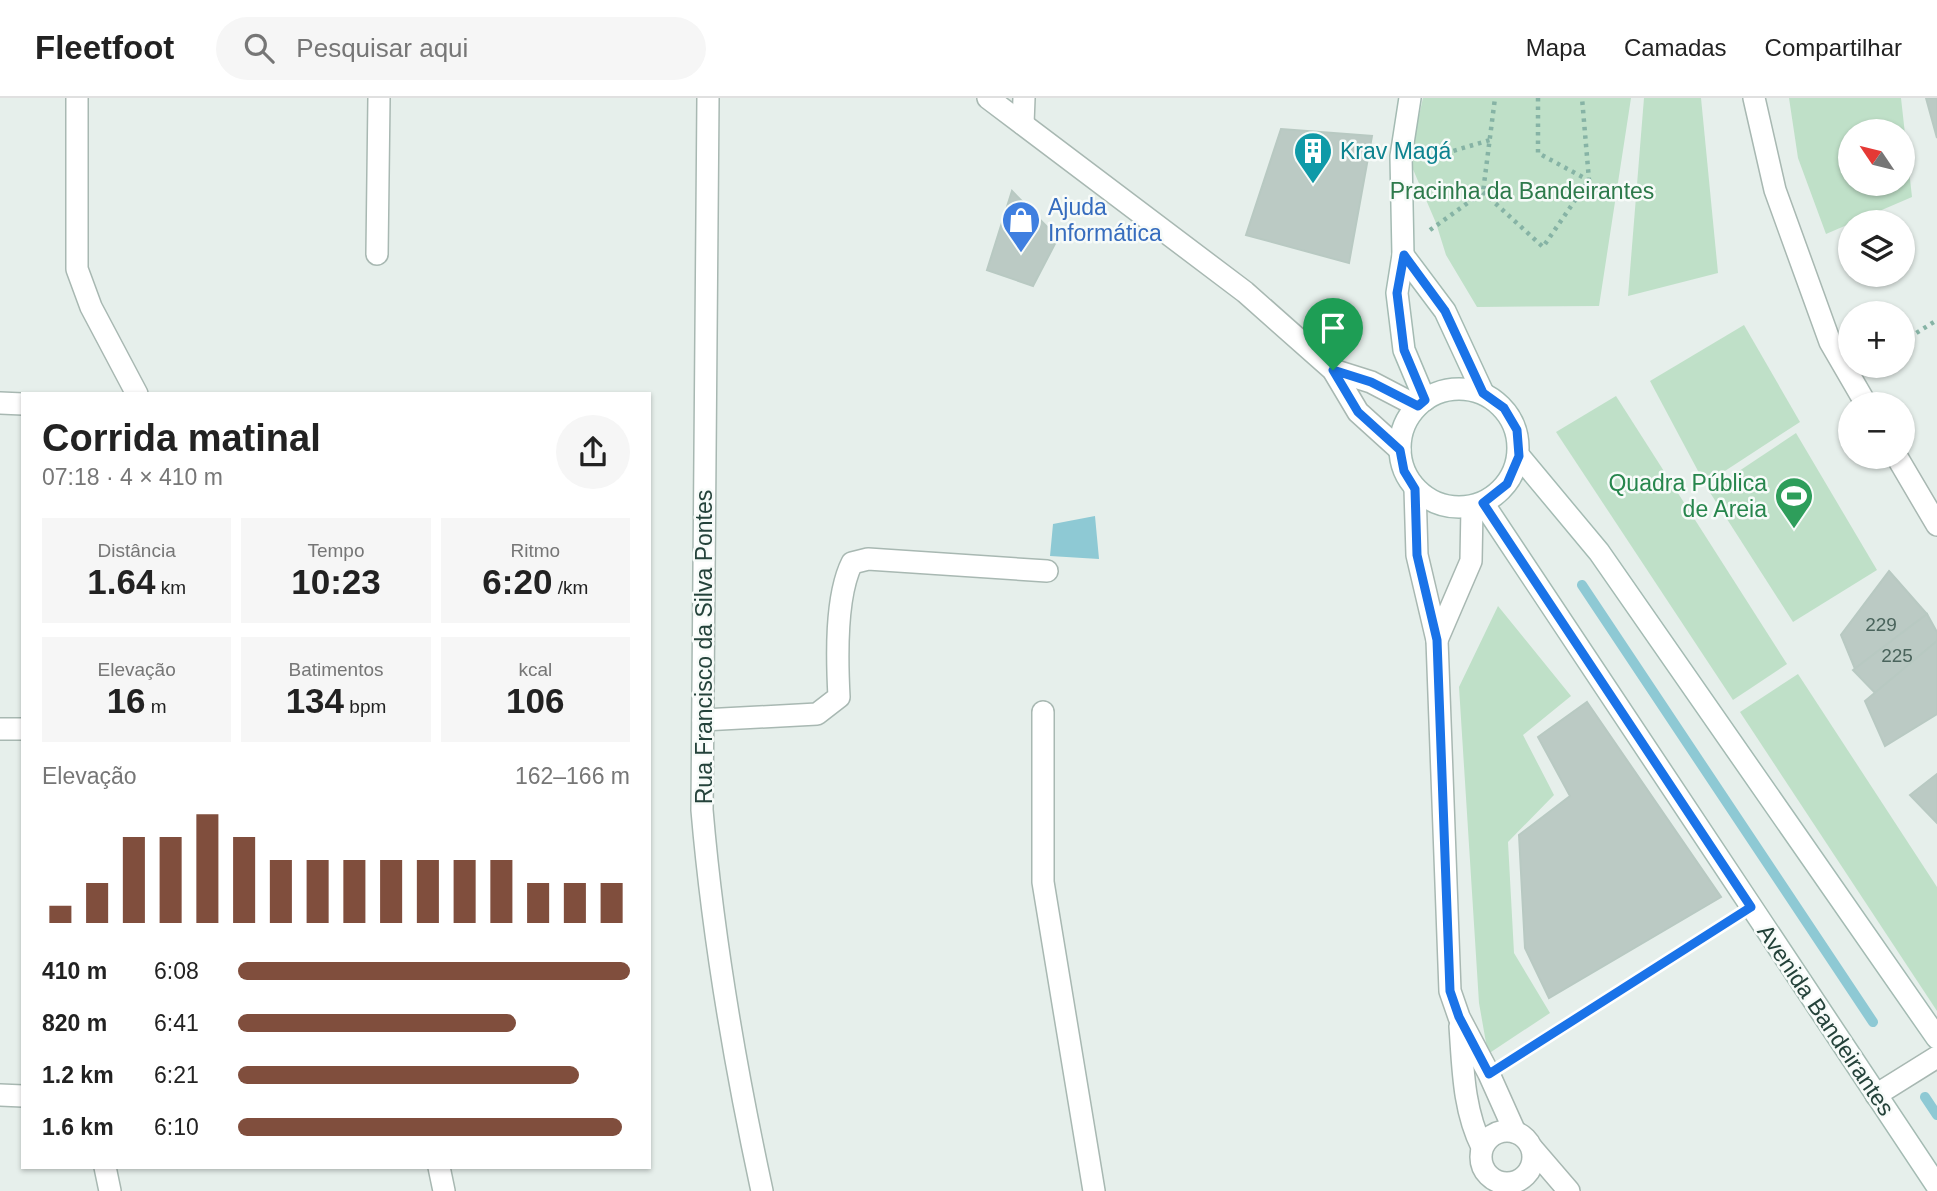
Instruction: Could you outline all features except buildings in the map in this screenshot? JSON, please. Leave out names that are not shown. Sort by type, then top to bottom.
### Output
[{"type":"street","points":[[77,98],[77,269],[91,307],[136,392]]},
{"type":"street","points":[[377,254],[379,98]]},
{"type":"street","name":"Rua Francisco da Silva Pontes","points":[[708,98],[702,810],[709,900],[762,1191]]},
{"type":"street","points":[[988,98],[1245,292],[1333,370],[1358,412],[1400,450]]},
{"type":"street","points":[[1023,124],[1024,98]]},
{"type":"street","points":[[1409,98],[1401,166],[1403,252],[1397,293],[1404,350],[1421,403]]},
{"type":"street","points":[[1754,98],[1775,190],[1830,342],[1859,392]]},
{"type":"street","points":[[1403,252],[1445,311],[1483,393]]},
{"type":"street","points":[[1333,370],[1371,382],[1421,403]]},
{"type":"street","points":[[1463,389],[1483,393],[1504,408],[1517,430],[1519,456],[1507,484],[1478,505],[1451,508],[1431,501],[1415,489],[1404,471],[1400,450],[1401,434],[1408,419],[1421,403],[1443,391],[1463,389]]},
{"type":"street","points":[[0,403],[21,404]]},
{"type":"street","points":[[1519,456],[1599,552],[1937,1038]]},
{"type":"street","points":[[1904,469],[1937,525]]},
{"type":"street","points":[[1415,489],[1417,555],[1437,640],[1450,991],[1459,1017],[1515,1132]]},
{"type":"street","points":[[1437,640],[1471,561],[1478,505]]},
{"type":"street","name":"Avenida Bandeirantes","points":[[1478,505],[1937,1186]]},
{"type":"street","points":[[703,720],[817,714],[839,697],[837,655],[846,577],[852,563],[868,559],[1048,571]]},
{"type":"street","points":[[1043,712],[1043,882],[1094,1191]]},
{"type":"street","points":[[0,729],[21,729]]},
{"type":"street","points":[[1459,1017],[1466,1099],[1473,1128],[1482,1147]]},
{"type":"street","points":[[1876,1096],[1937,1057]]},
{"type":"street","points":[[0,1095],[21,1096]]},
{"type":"street","points":[[1532,1148],[1533,1159],[1529,1171],[1521,1179],[1509,1187],[1499,1182],[1484,1182],[1481,1161],[1482,1147],[1487,1138],[1498,1133],[1515,1132],[1525,1138],[1569,1191]]},
{"type":"street","points":[[105,1169],[110,1191]]},
{"type":"street","points":[[439,1169],[444,1191]]},
{"type":"path","points":[[1403,252],[1483,192],[1495,98]]},
{"type":"path","points":[[1538,98],[1538,153],[1589,180]]},
{"type":"path","points":[[1483,192],[1542,247],[1589,180],[1582,98]]},
{"type":"path","points":[[1401,166],[1490,140]]},
{"type":"path","points":[[1915,334],[1937,320]]},
{"type":"path","points":[[1489,1074],[1751,907]]},
{"type":"green space","name":"Pracinha da Bandeirantes","points":[[1423,98],[1631,98],[1599,306],[1477,307],[1446,255],[1436,223],[1409,160]]},
{"type":"green space","points":[[1644,98],[1701,98],[1718,273],[1628,296]]},
{"type":"green space","points":[[1789,98],[1901,98],[1903,119],[1838,119],[1838,196],[1912,197],[1882,210],[1838,210],[1838,229],[1826,234],[1798,158]]},
{"type":"green space","points":[[1744,325],[1800,422],[1705,484],[1650,381]]},
{"type":"green space","points":[[1616,396],[1787,664],[1733,700],[1556,432]]},
{"type":"green space","name":"Quadra Pública de Areia","points":[[1796,433],[1877,570],[1793,622],[1709,491]]},
{"type":"green space","points":[[1498,606],[1571,696],[1523,735],[1554,795],[1508,842],[1514,953],[1550,1013],[1488,1054],[1479,1003],[1459,687]]},
{"type":"green space","points":[[1798,674],[1937,887],[1937,1011],[1740,712]]},
{"type":"water","points":[[1095,516],[1099,559],[1050,556],[1053,524]]},
{"type":"waterway","points":[[1582,585],[1873,1022]]},
{"type":"waterway","points":[[1925,1097],[1937,1115]]},
{"type":"place","name":"Krav Magá","points":[[1313,185]]},
{"type":"place","name":"Ajuda Informática","points":[[1021,254]]},
{"type":"place","name":"Quadra Pública de Areia","points":[[1794,530]]},
{"type":"route","points":[[1404,255],[1445,311],[1483,393],[1504,408],[1517,430],[1519,456],[1507,484],[1483,503],[1751,907],[1489,1074],[1459,1017],[1450,991],[1437,640],[1417,555],[1415,489],[1404,471],[1400,450],[1358,412],[1333,370],[1371,382],[1418,406],[1425,400],[1404,350],[1397,293],[1404,255]]}]
